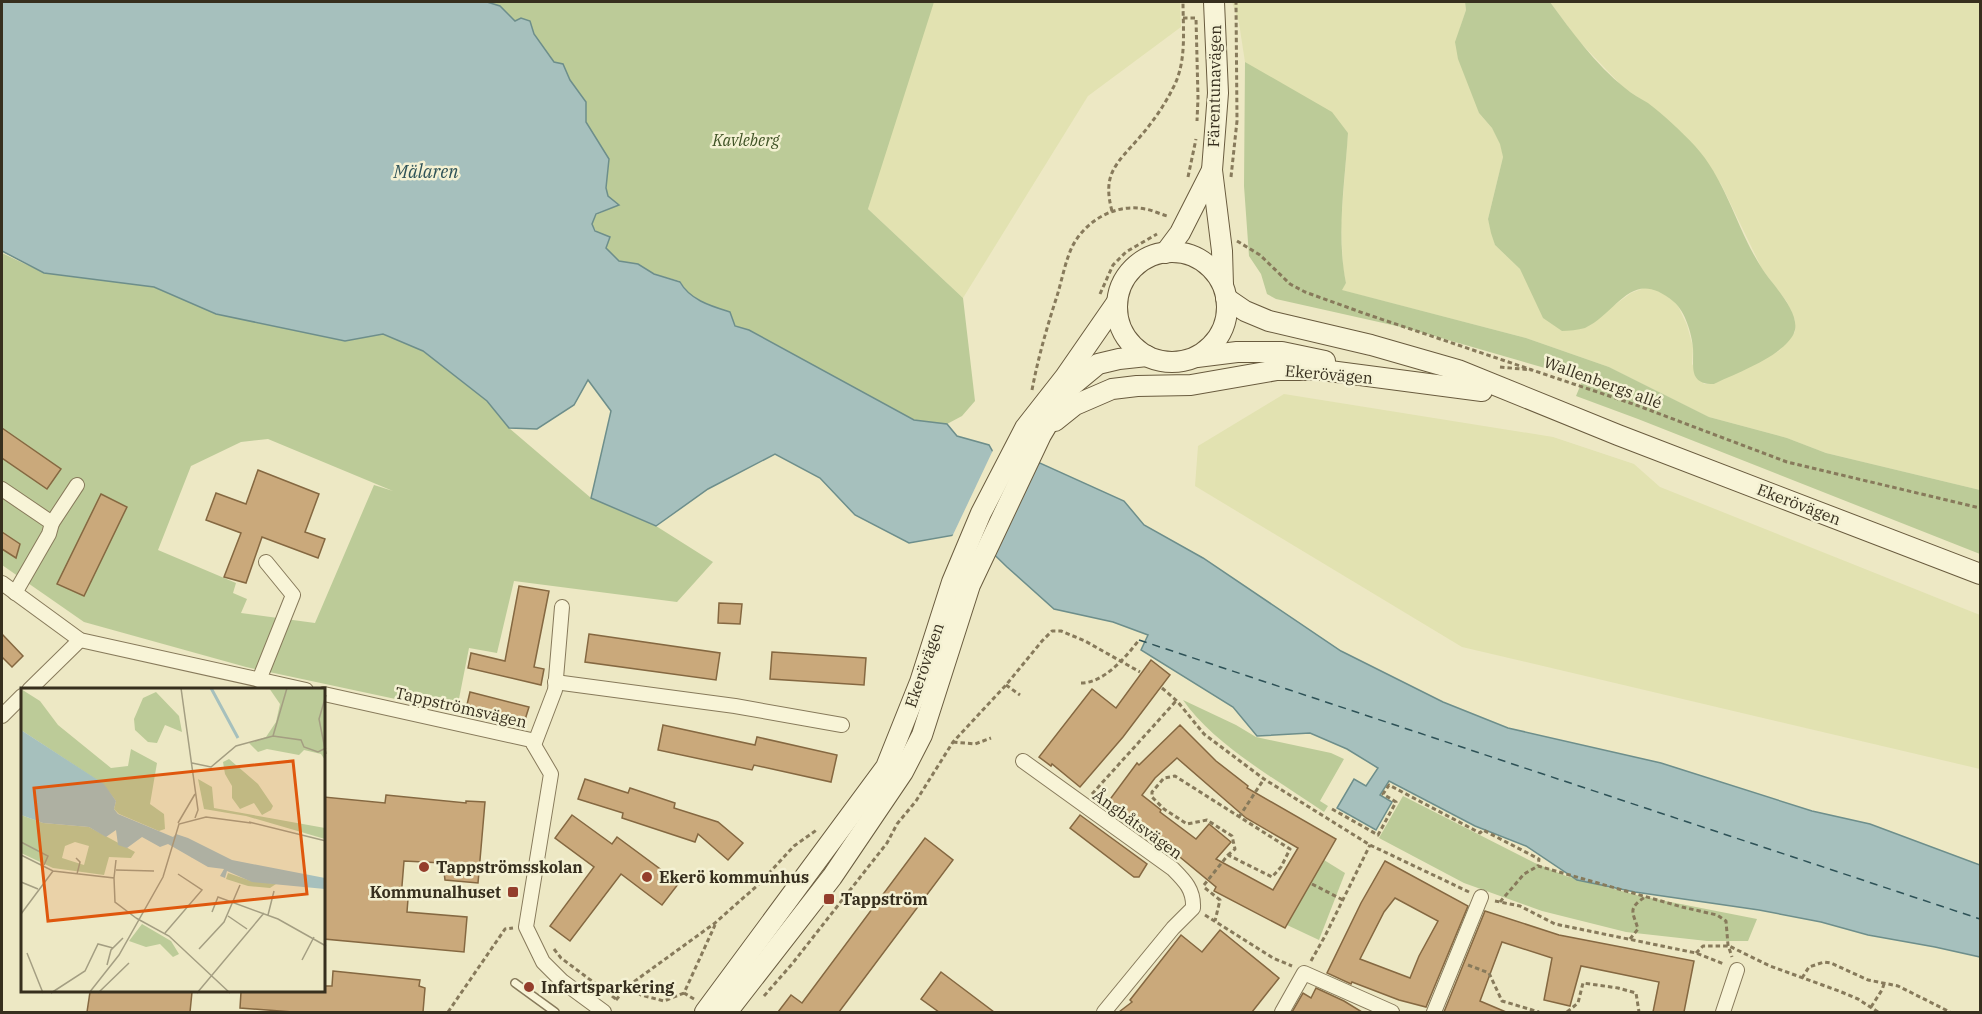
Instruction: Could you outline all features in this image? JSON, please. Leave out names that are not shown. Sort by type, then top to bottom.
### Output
[{"type":"main road","name":"Färentunavägen","points":[[1214,2],[1218,93],[1212,170],[1222,251],[1224,291]]},
{"type":"main road","name":"Färentunavägen","points":[[1165,253],[1180,233],[1212,170]]},
{"type":"main road","points":[[1165,253],[1191,256],[1199,260],[1208,266],[1224,291],[1226,312],[1220,334],[1213,345],[1197,357],[1174,362],[1147,357],[1135,348],[1123,331],[1117,316],[1119,291],[1131,270],[1147,258],[1165,253]]},
{"type":"main road","name":"Ekerövägen","points":[[1224,291],[1245,311],[1269,321],[1371,345],[1458,370],[1618,435],[1980,574]]},
{"type":"main road","name":"Ekerövägen","points":[[727,1012],[832,877],[903,772],[922,735],[970,585],[1036,431],[1065,377],[1117,302]]},
{"type":"main road","name":"Ekerövägen","points":[[1197,357],[1237,352],[1282,352],[1482,391],[1618,435]]},
{"type":"main road","name":"Ekerövägen","points":[[701,1006],[886,767],[920,682],[960,562],[981,513],[1036,431],[1069,388],[1098,364],[1119,359],[1147,357]]},
{"type":"main road","name":"Ekerövägen","points":[[1036,431],[1075,405],[1112,389],[1191,385],[1278,370],[1322,370],[1482,391]]},
{"type":"street","points":[[15,592],[49,534],[52,523],[77,485]]},
{"type":"street","points":[[2,489],[52,523]]},
{"type":"street","points":[[259,680],[293,595],[266,562]]},
{"type":"street","points":[[2,583],[80,640],[297,688]]},
{"type":"street","points":[[534,746],[555,690],[562,607]]},
{"type":"street","points":[[31,688],[80,640]]},
{"type":"street","points":[[555,682],[735,706],[842,725]]},
{"type":"street","name":"Tappströmsvägen","points":[[326,694],[531,740],[551,774],[526,927],[543,962],[562,981],[604,1012]]},
{"type":"street","points":[[2,716],[21,697]]},
{"type":"street","name":"Ångbåtsvägen","points":[[1023,761],[1173,869],[1187,883],[1193,903]]},
{"type":"street","points":[[1434,1012],[1481,897]]},
{"type":"street","points":[[1104,1012],[1193,903]]},
{"type":"street","points":[[1724,1012],[1737,970]]},
{"type":"street","points":[[1282,1012],[1304,973],[1392,1012]]},
{"type":"lane","points":[[515,982],[555,1012]]},
{"type":"path","points":[[1112,211],[1107,194],[1108,180],[1114,166],[1162,108],[1174,87],[1180,69],[1183,46],[1183,2]]},
{"type":"path","points":[[1230,186],[1238,121],[1236,2]]},
{"type":"path","points":[[1183,18],[1196,18],[1198,98],[1196,139],[1185,185]]},
{"type":"path","points":[[1039,387],[1031,394],[1037,365],[1072,247],[1095,219],[1112,211],[1144,208],[1169,218],[1174,213]]},
{"type":"path","points":[[1096,303],[1113,265],[1126,252],[1160,231]]},
{"type":"path","name":"Wallenbergs allé","points":[[1235,240],[1260,255],[1290,284],[1305,292],[1537,370],[1787,462],[1980,508]]},
{"type":"path","points":[[1491,366],[1537,370]]},
{"type":"path","points":[[763,996],[792,964],[887,843],[897,824],[916,801],[952,742],[1006,685],[1041,640],[1052,631],[1061,631],[1085,641],[1140,672]]},
{"type":"path","points":[[1081,683],[1090,683],[1122,662],[1139,640]]},
{"type":"path","points":[[1006,685],[1020,695]]},
{"type":"path","points":[[1162,688],[1177,701],[1204,734],[1264,779],[1370,845],[1481,897],[1520,906],[1555,924],[1696,953],[1737,970]]},
{"type":"path","points":[[1082,804],[1177,701]]},
{"type":"path","points":[[952,742],[975,744],[991,738]]},
{"type":"path","points":[[1228,855],[1272,877],[1282,868],[1290,849],[1175,776],[1164,778],[1152,792],[1152,797],[1164,809],[1187,824],[1207,820],[1232,836],[1235,849],[1228,855],[1193,903],[1273,958],[1304,973],[1370,845]]},
{"type":"path","points":[[1239,817],[1264,779]]},
{"type":"path","points":[[1332,808],[1378,835],[1396,802],[1383,795],[1389,785],[1480,833],[1483,830],[1539,859],[1538,866]]},
{"type":"path","points":[[616,999],[628,986],[715,923],[759,884],[794,846],[827,823]]},
{"type":"path","points":[[1500,902],[1524,874],[1538,866],[1717,915],[1726,921],[1728,946],[1737,970]]},
{"type":"path","points":[[1312,884],[1343,900]]},
{"type":"path","points":[[1630,939],[1638,929],[1632,908],[1646,897]]},
{"type":"path","points":[[628,986],[641,995],[664,1000],[684,993],[715,923]]},
{"type":"path","points":[[1696,953],[1703,946],[1728,946],[1770,966],[1839,991],[1878,1012]]},
{"type":"path","points":[[1455,960],[1489,973],[1502,1001],[1539,1012]]},
{"type":"path","points":[[1802,978],[1809,967],[1824,962],[1831,963],[1868,980],[1898,986],[1950,1012]]},
{"type":"path","points":[[1567,1012],[1578,1003],[1583,983],[1636,993],[1639,1012]]},
{"type":"path","points":[[1871,1007],[1884,984]]},
{"type":"path","points":[[684,993],[701,1006]]},
{"type":"green space","name":"Kavleberg","points":[[487,2],[934,2],[868,209],[963,298],[975,401],[962,416],[947,424],[914,420],[749,330],[735,326],[730,312],[695,298],[680,281],[654,274],[638,264],[619,261],[606,248],[592,224],[596,215],[618,205],[608,196],[606,188],[609,159],[586,122],[586,102],[570,80],[563,64],[554,63],[534,34],[530,21],[515,22],[500,6]]},
{"type":"green space","points":[[932,2],[1180,2],[1181,27],[1088,96],[963,298],[868,209],[922,27]]},
{"type":"green space","points":[[1232,2],[1465,2],[1466,10],[1460,28],[1479,113],[1492,128],[1501,144],[1503,157],[1488,219],[1495,245],[1520,269],[1609,309],[1631,293],[1644,288],[1654,288],[1664,294],[1677,304],[1687,325],[1693,347],[1692,364],[1704,384],[1714,384],[1779,351],[1795,332],[1795,321],[1787,302],[1762,269],[1721,184],[1650,105],[1624,88],[1577,39],[1550,2],[1980,2],[1980,490],[1826,453],[1787,438],[1709,417],[1609,367],[1526,338],[1341,290],[1346,283],[1341,223],[1348,133],[1245,62],[1239,23]]},
{"type":"green space","points":[[1465,2],[1550,2],[1584,47],[1614,79],[1648,103],[1695,146],[1724,190],[1754,255],[1794,317],[1794,333],[1789,341],[1758,363],[1714,384],[1696,378],[1693,368],[1692,342],[1685,317],[1674,302],[1659,292],[1647,289],[1636,290],[1597,321],[1582,329],[1562,331],[1543,318],[1520,269],[1495,245],[1491,233],[1488,219],[1503,157],[1500,144],[1492,128],[1479,113],[1458,59],[1455,42],[1466,10]]},
{"type":"green space","points":[[1245,62],[1332,112],[1348,133],[1341,227],[1346,283],[1342,290],[1526,338],[1609,367],[1709,417],[1787,438],[1826,453],[1980,490],[1980,554],[1576,396],[1583,379],[1410,329],[1276,299],[1267,294],[1261,274],[1249,256],[1244,186]]},
{"type":"green space","points":[[2,253],[44,273],[154,287],[216,314],[345,341],[383,334],[423,351],[487,401],[509,428],[591,498],[656,526],[713,562],[677,602],[514,581],[497,653],[469,648],[457,709],[461,713],[246,667],[84,622],[2,565]],"holes":[[[268,439],[393,491],[374,485],[315,623],[241,613],[247,599],[233,593],[236,583],[158,550],[191,466],[241,442]]]},
{"type":"green space","points":[[1284,394],[1553,437],[1634,464],[1660,487],[1980,615],[1980,769],[1462,647],[1195,486],[1198,446]]},
{"type":"green space","points":[[1183,700],[1256,737],[1331,753],[1344,759],[1320,801],[1328,806],[1324,812],[1229,747],[1196,716]]},
{"type":"green space","points":[[1403,796],[1535,863],[1566,876],[1640,896],[1757,919],[1748,941],[1707,941],[1626,932],[1542,911],[1464,883],[1379,838]]},
{"type":"green space","points":[[1324,860],[1345,873],[1319,940],[1287,925]]},
{"type":"water","name":"Mälaren","points":[[2,2],[487,2],[500,6],[515,21],[521,18],[530,21],[534,34],[554,62],[563,64],[570,80],[586,102],[586,122],[609,159],[606,188],[608,196],[619,205],[596,214],[592,224],[595,231],[610,237],[606,248],[619,261],[638,264],[654,274],[680,282],[695,298],[730,312],[735,326],[749,330],[914,420],[947,424],[957,436],[989,445],[1006,475],[1030,470],[1040,463],[1124,501],[1144,525],[1203,558],[1341,651],[1443,702],[1508,728],[1661,763],[1812,811],[1870,824],[1980,865],[1980,957],[1759,910],[1635,892],[1577,880],[1526,846],[1475,826],[1389,781],[1380,795],[1392,802],[1376,830],[1337,808],[1354,779],[1366,786],[1378,768],[1347,749],[1310,733],[1257,736],[1233,707],[1141,650],[1148,635],[1113,622],[1054,609],[971,532],[909,543],[855,515],[820,478],[775,454],[708,489],[656,526],[591,498],[611,411],[588,380],[574,405],[537,429],[509,428],[487,401],[423,351],[383,334],[345,341],[216,314],[154,287],[44,273],[2,251]]},
{"type":"pier","points":[[994,448],[1009,473],[1017,480],[993,558],[970,535],[951,539]]},
{"type":"building","points":[[2,428],[61,469],[47,489],[2,458]]},
{"type":"building","points":[[258,470],[319,494],[305,532],[325,539],[318,558],[262,537],[246,583],[224,577],[241,533],[206,520],[216,493],[246,504]]},
{"type":"building","points":[[101,494],[127,507],[84,596],[57,584]]},
{"type":"building","points":[[2,532],[20,544],[16,558],[2,549]]},
{"type":"building","points":[[519,586],[549,591],[534,667],[544,669],[541,685],[468,668],[471,653],[505,661]]},
{"type":"building","points":[[719,603],[742,604],[740,624],[718,623]]},
{"type":"building","points":[[2,634],[23,656],[12,667],[2,657]]},
{"type":"building","points":[[589,634],[720,653],[716,680],[585,662]]},
{"type":"building","points":[[772,652],[866,658],[864,685],[770,679]]},
{"type":"building","points":[[1151,660],[1170,675],[1123,737],[1080,787],[1052,764],[1051,766],[1039,757],[1092,689],[1116,708]]},
{"type":"building","points":[[470,692],[529,707],[524,723],[466,709]]},
{"type":"building","points":[[663,725],[755,745],[757,737],[837,755],[831,782],[754,765],[752,770],[658,750]]},
{"type":"building","points":[[1180,725],[1216,761],[1248,786],[1247,788],[1336,839],[1285,928],[1214,891],[1216,887],[1146,829],[1108,802],[1137,763],[1139,765]],"holes":[[[1177,758],[1246,818],[1298,848],[1273,890],[1216,859],[1231,842],[1209,824],[1196,839],[1160,812],[1161,810],[1142,795],[1155,778]]]},
{"type":"building","points":[[585,779],[628,793],[630,788],[675,803],[674,808],[718,822],[743,843],[728,860],[698,834],[695,842],[622,818],[623,813],[578,799]]},
{"type":"building","points":[[386,795],[466,803],[466,801],[485,802],[478,883],[445,880],[443,863],[404,861],[401,898],[408,899],[407,912],[467,917],[464,952],[326,939],[326,797],[385,803]]},
{"type":"building","name":"Ekerö kommunhus","points":[[572,815],[612,844],[617,837],[679,883],[662,905],[621,874],[570,941],[550,926],[594,867],[555,838]]},
{"type":"building","points":[[1080,815],[1147,864],[1139,877],[1134,877],[1070,828]]},
{"type":"building","points":[[925,838],[953,860],[839,1012],[778,1012],[791,995],[802,1003]]},
{"type":"building","points":[[1385,861],[1468,906],[1426,1007],[1399,1000],[1352,982],[1351,984],[1327,973],[1361,903]],"holes":[[[1395,898],[1438,921],[1410,978],[1360,959],[1384,912]]]},
{"type":"building","points":[[1485,911],[1559,935],[1694,961],[1684,1012],[1653,1012],[1659,982],[1581,966],[1570,1006],[1544,1000],[1552,958],[1502,942],[1480,1001],[1506,1012],[1444,1012]]},
{"type":"building","points":[[1220,930],[1279,978],[1252,1012],[1119,1012],[1132,1002],[1130,1000],[1181,935],[1202,952]]},
{"type":"building","points":[[333,971],[420,980],[419,986],[425,988],[423,1012],[293,1012],[240,1008],[241,993],[326,993],[326,986],[332,986]]},
{"type":"building","points":[[941,972],[994,1012],[939,1012],[921,999]]},
{"type":"building","points":[[1316,988],[1362,1012],[1292,1012],[1303,993],[1311,998]]},
{"type":"building","points":[[90,993],[192,993],[190,1012],[87,1012]]},
{"type":"ferry route","points":[[1139,640],[1980,919]]},
{"type":"place","name":"Tappströmsskolan","points":[[424,867]]},
{"type":"place","name":"Ekerö kommunhus","points":[[647,877]]},
{"type":"place","name":"Kommunalhuset","points":[[513,892]]},
{"type":"place","name":"Tappström","points":[[829,899]]},
{"type":"place","name":"Infartsparkering","points":[[529,987]]}]
